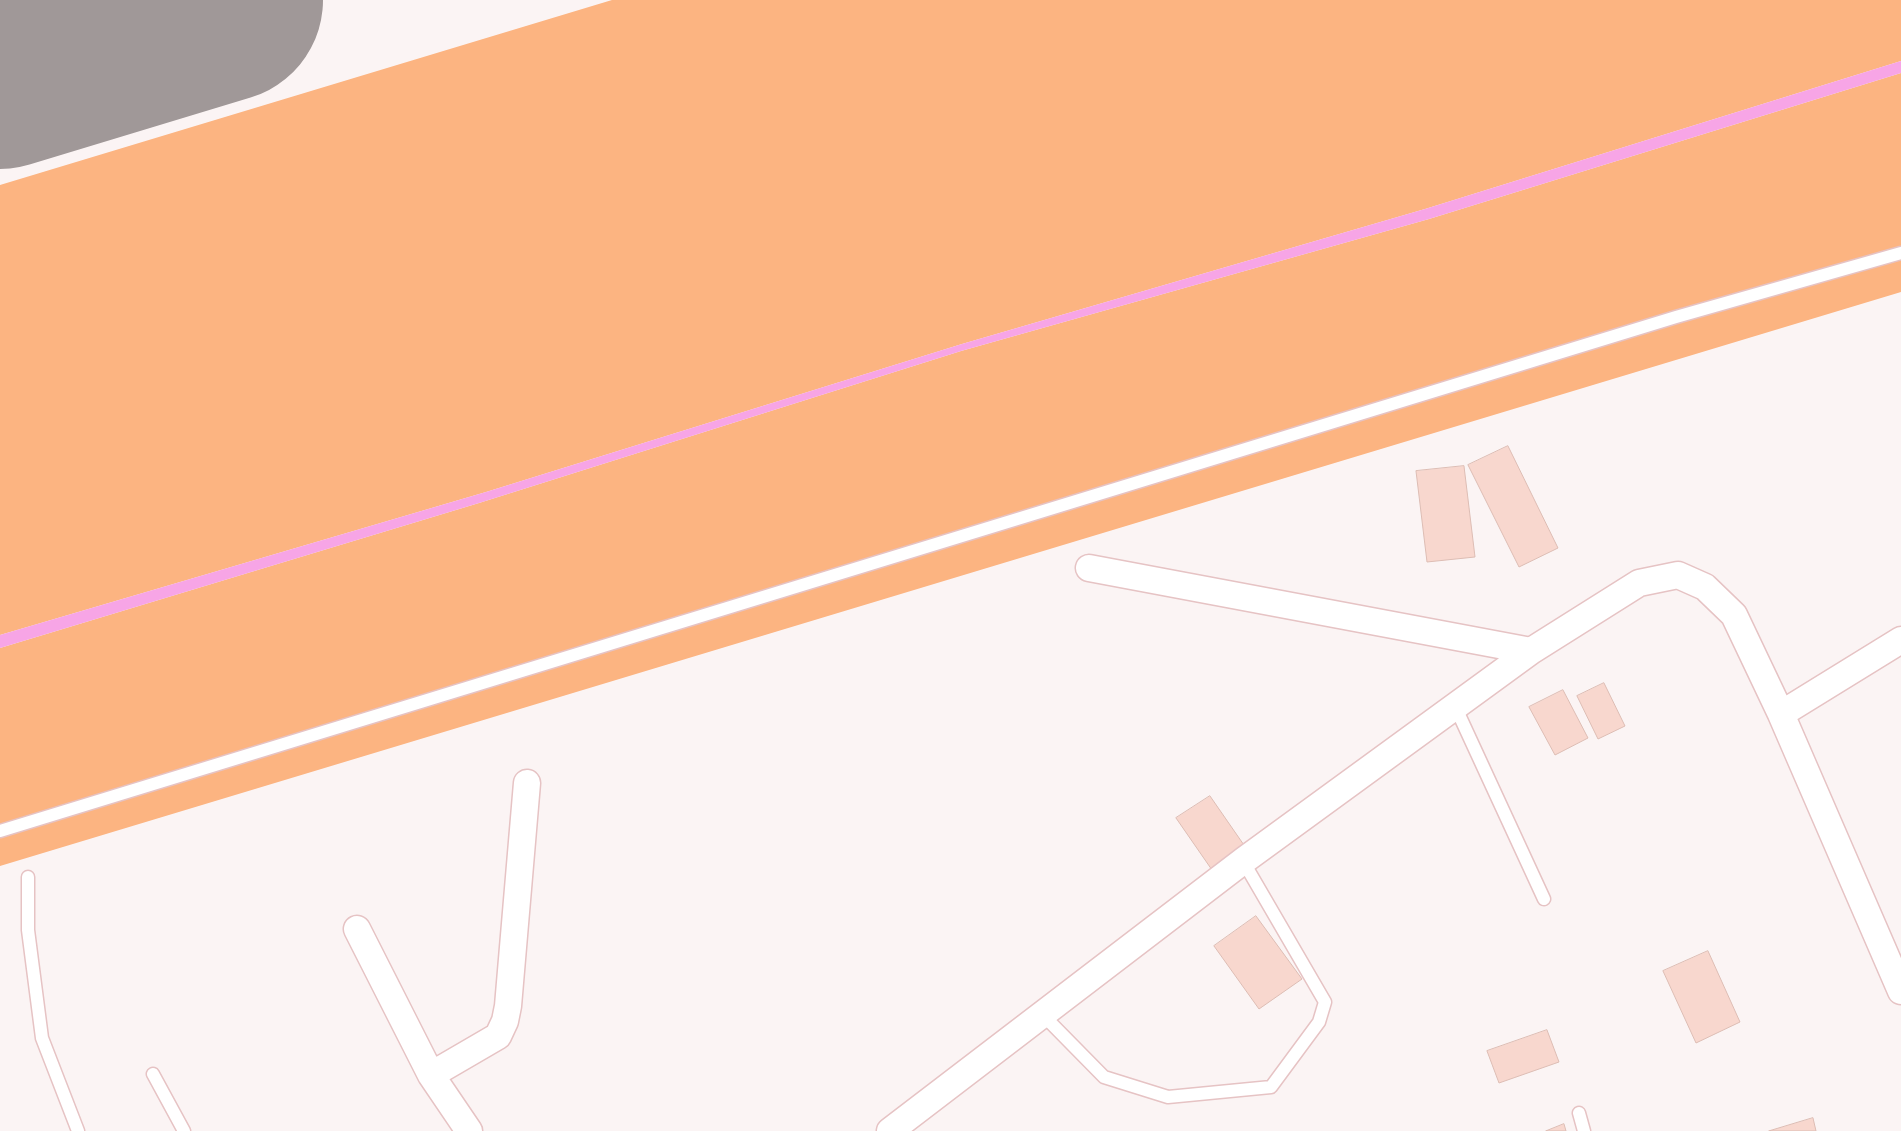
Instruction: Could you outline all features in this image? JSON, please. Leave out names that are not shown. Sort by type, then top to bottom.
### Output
[{"type":"street","points":[[1089,568],[1531,651]]},
{"type":"street","points":[[890,1131],[1243,861],[1531,651],[1639,584],[1678,575],[1705,587],[1734,615],[1781,714],[1901,991]]},
{"type":"street","points":[[1781,714],[1901,640]]},
{"type":"street","points":[[431,1075],[498,1036],[505,1021],[508,1006],[527,783]]},
{"type":"street","points":[[358,929],[431,1075],[469,1131]]},
{"type":"lane","points":[[0,831],[1676,317],[1901,252]]},
{"type":"lane","points":[[1455,706],[1544,899]]},
{"type":"lane","points":[[1043,1015],[1104,1077],[1168,1097],[1271,1087],[1319,1022],[1325,1002],[1243,861]]},
{"type":"lane","points":[[28,877],[28,930],[42,1038],[78,1131]]},
{"type":"lane","points":[[153,1074],[184,1131]]},
{"type":"lane","points":[[1579,1113],[1584,1131]]},
{"type":"shaded area","points":[[612,0],[1901,0],[1901,61],[1425,209],[962,344],[486,492],[0,635],[0,185]]},
{"type":"shaded area","points":[[1901,61],[1901,73],[1429,219],[961,351],[479,503],[0,648],[0,635],[486,492],[962,344],[1425,209]]},
{"type":"shaded area","points":[[1901,73],[1901,292],[0,866],[0,648],[479,503],[961,351],[1429,219]]},
{"type":"building","points":[[1508,446],[1558,548],[1519,567],[1468,465]]},
{"type":"building","points":[[1464,466],[1475,557],[1427,562],[1416,471]]},
{"type":"building","points":[[1604,683],[1625,726],[1598,739],[1577,696]]},
{"type":"building","points":[[1563,690],[1588,738],[1555,755],[1529,707]]},
{"type":"building","points":[[1210,796],[1246,848],[1212,870],[1176,818]]},
{"type":"building","points":[[1256,916],[1302,979],[1259,1009],[1214,946]]},
{"type":"building","points":[[1708,951],[1740,1022],[1696,1043],[1663,971]]},
{"type":"building","points":[[1547,1030],[1559,1062],[1499,1083],[1487,1051]]},
{"type":"building","points":[[1813,1118],[1816,1131],[1769,1131]]},
{"type":"building","points":[[1564,1124],[1566,1131],[1546,1131]]},
{"type":"runway","points":[[0,67],[221,0]]}]
